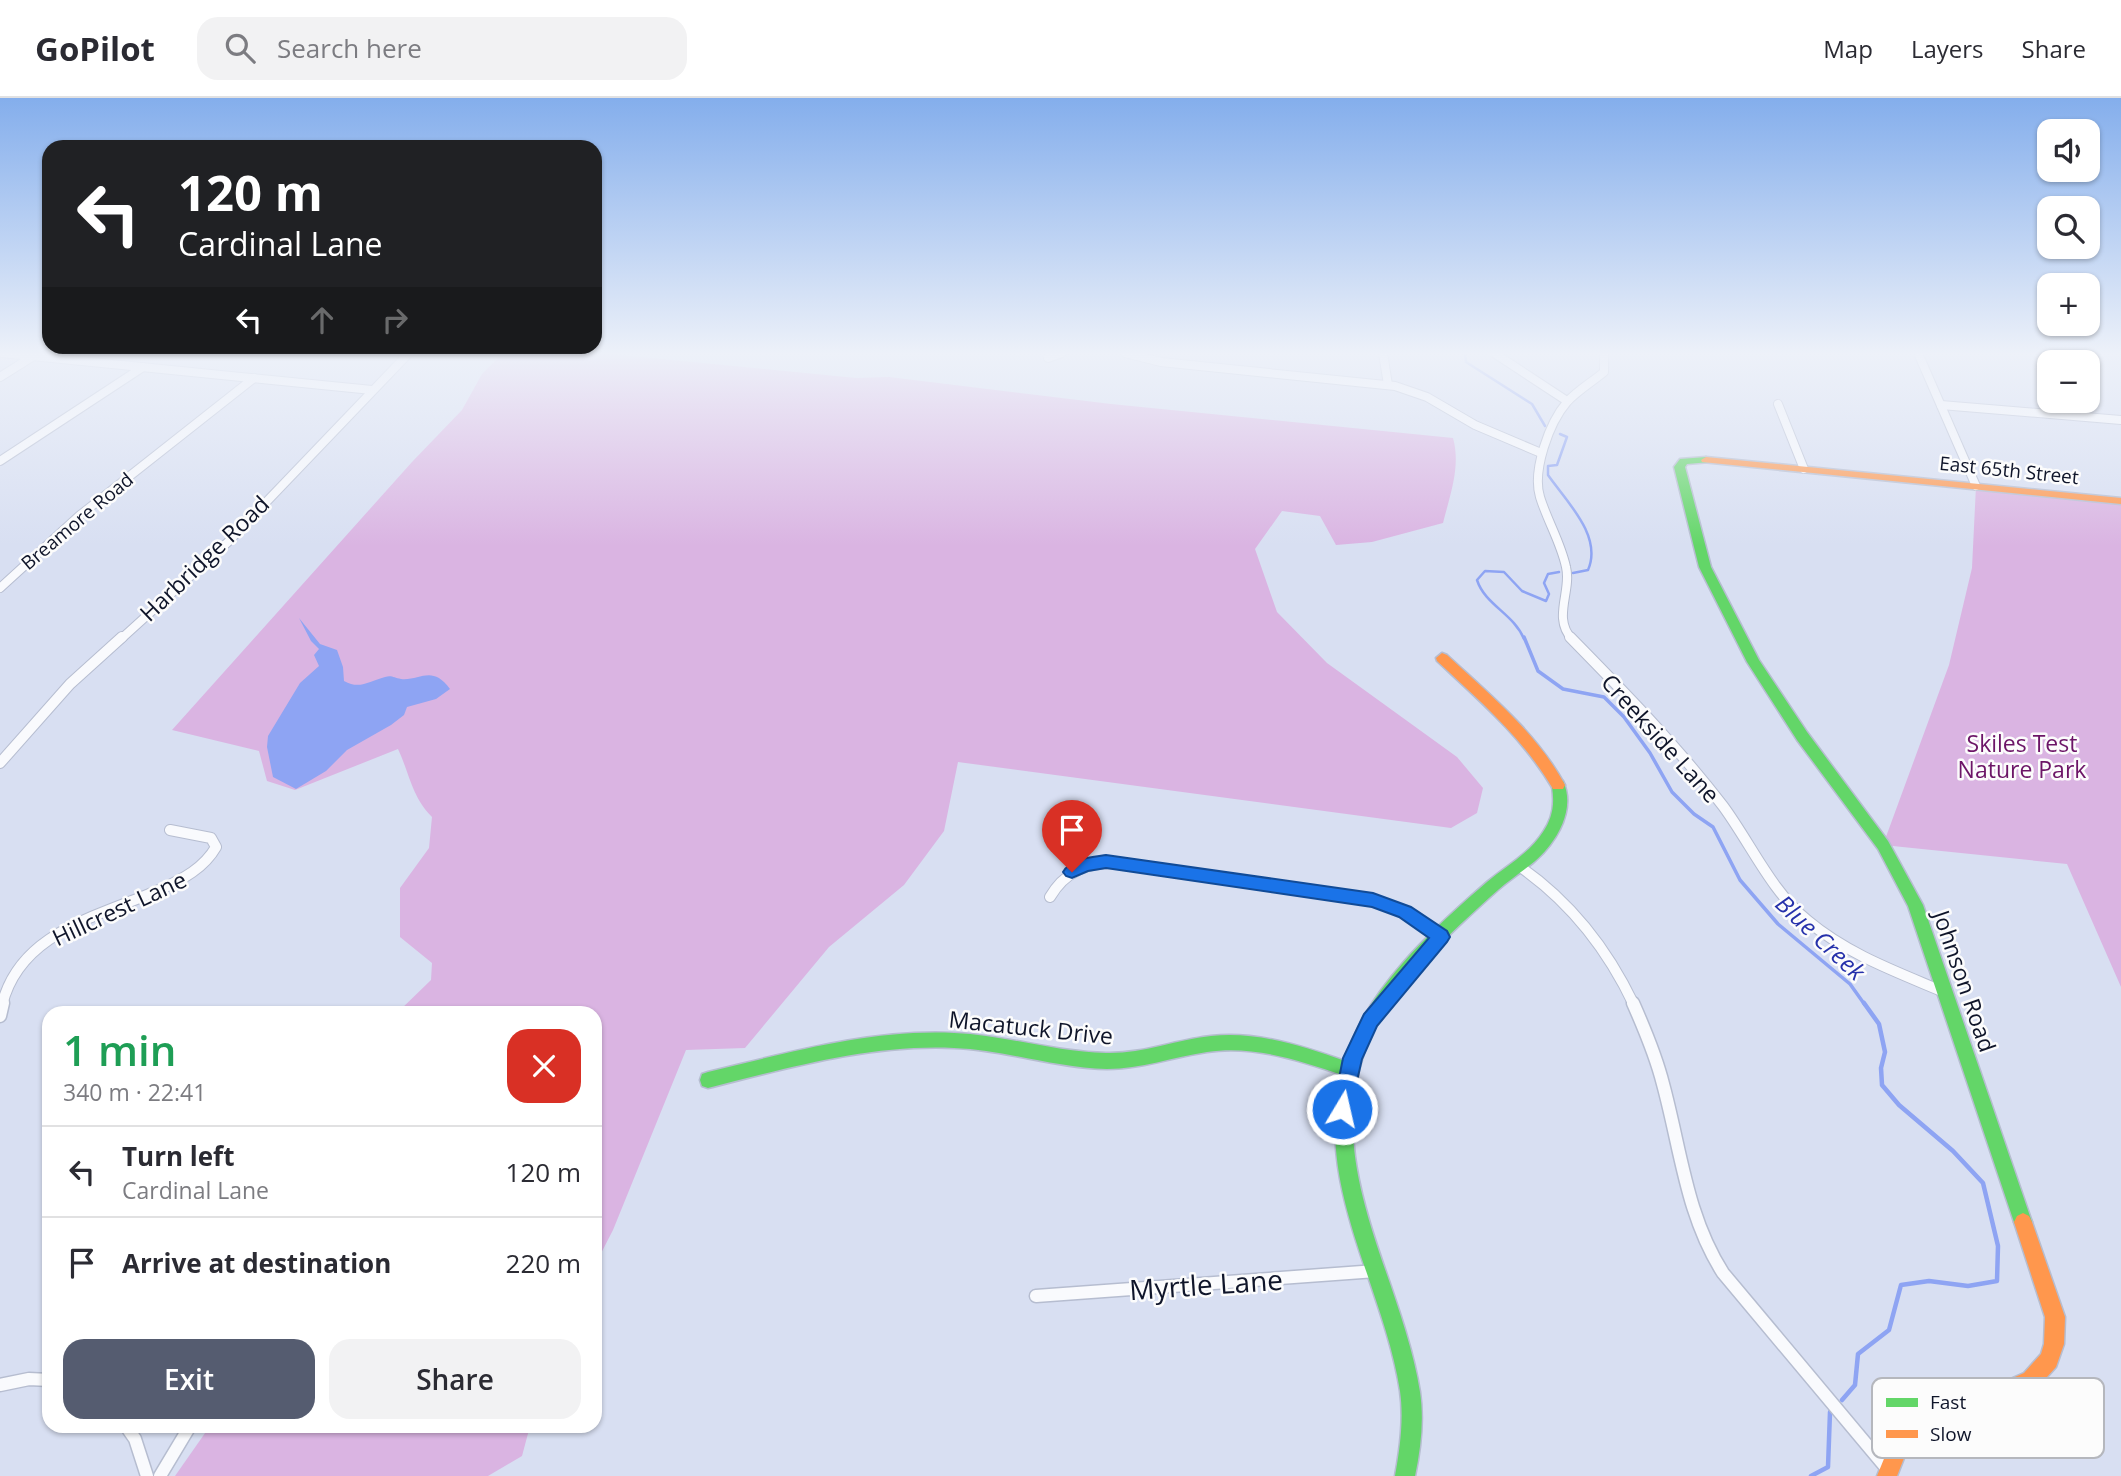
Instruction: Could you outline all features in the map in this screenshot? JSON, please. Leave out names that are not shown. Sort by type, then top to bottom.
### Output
[{"type":"street","points":[[0,461],[66,417]]},
{"type":"street","name":"Breamore Road","points":[[0,588],[79,516],[204,417]]},
{"type":"street","name":"Harbridge Road","points":[[0,764],[70,684],[233,536],[346,417]]},
{"type":"street","points":[[1462,417],[1541,453]]},
{"type":"street","name":"Creekside Lane","points":[[1559,417],[1541,453],[1537,484],[1567,569],[1562,623],[1570,640],[1652,720],[1723,807],[1781,893],[1805,919],[1825,935],[1866,958],[1944,992]]},
{"type":"street","points":[[1783,417],[1804,470]]},
{"type":"street","points":[[1946,417],[1976,486]]},
{"type":"street","points":[[2089,417],[2121,420]]},
{"type":"street","name":"East 65th Street","points":[[1684,461],[1702,459],[2121,501]]},
{"type":"street","name":"Johnson Road","points":[[1684,461],[1679,472],[1713,585],[1758,671],[1896,865],[1915,905],[2052,1305],[2056,1338],[2054,1351],[2041,1372],[2034,1378]]},
{"type":"street","points":[[1405,1476],[1411,1437],[1408,1381],[1353,1198],[1344,1159],[1342,1109],[1349,1070],[1363,1034],[1377,1010],[1441,937],[1489,890],[1537,850],[1553,828],[1560,806],[1559,789],[1546,765],[1529,744],[1442,658]]},
{"type":"street","name":"Hillcrest Lane","points":[[0,1016],[13,975],[46,941],[71,926],[190,875],[211,860],[216,847],[211,838],[170,830]]},
{"type":"street","points":[[1050,897],[1057,885],[1072,872],[1086,865],[1106,862],[1373,900],[1405,912],[1441,937]]},
{"type":"street","points":[[1519,866],[1574,911],[1604,953],[1629,997],[1659,1068],[1693,1216],[1706,1248],[1872,1454]]},
{"type":"street","name":"Macatuck Drive","points":[[708,1080],[817,1052],[868,1043],[919,1039],[978,1042],[1106,1061],[1145,1058],[1225,1043],[1255,1044],[1284,1049],[1349,1070]]},
{"type":"street","name":"Myrtle Lane","points":[[1036,1296],[1376,1271]]},
{"type":"street","points":[[0,1385],[29,1379],[42,1380]]},
{"type":"street","points":[[131,1433],[147,1476]]},
{"type":"street","points":[[160,1476],[186,1433]]},
{"type":"street","points":[[1876,1458],[1888,1473]]},
{"type":"green space","points":[[455,417],[1245,417],[1453,438],[1455,470],[1443,523],[1372,542],[1336,545],[1320,516],[1282,511],[1255,549],[1277,612],[1327,663],[1457,757],[1483,788],[1477,813],[1451,828],[958,762],[944,831],[904,885],[829,947],[745,1048],[686,1050],[602,1251],[602,1006],[404,1006],[431,980],[432,963],[400,937],[400,888],[429,848],[432,817],[416,794],[398,749],[295,790],[267,781],[259,751],[172,730]]},
{"type":"green space","name":"Skiles Test Nature Park","points":[[1976,486],[2121,501],[2121,987],[2067,864],[1883,845],[1949,665],[1972,568]]},
{"type":"green space","points":[[205,1433],[528,1433],[522,1456],[488,1476],[175,1476]]},
{"type":"water","points":[[299,618],[320,644],[337,650],[343,667],[344,681],[350,684],[360,685],[387,676],[408,679],[432,675],[444,681],[450,689],[436,699],[407,707],[404,715],[391,725],[347,750],[326,771],[296,789],[273,777],[267,747],[268,736],[300,683],[319,666],[314,655],[319,649],[311,641]]},
{"type":"waterway","name":"Blue Creek","points":[[1540,417],[1545,426]]},
{"type":"waterway","name":"Blue Creek","points":[[1560,434],[1567,437],[1557,465],[1548,466],[1548,475],[1573,508],[1591,544],[1588,570],[1573,573]]},
{"type":"waterway","name":"Blue Creek","points":[[1524,639],[1514,623],[1486,596],[1477,580],[1485,571],[1504,572],[1522,591],[1546,601],[1549,594],[1544,583],[1548,574],[1559,572]]},
{"type":"waterway","name":"Blue Creek","points":[[1524,637],[1538,671],[1563,689],[1604,697],[1624,717],[1650,753],[1672,792],[1694,814],[1713,827],[1740,880],[1778,924],[1850,984],[1865,1005]]},
{"type":"waterway","name":"Blue Creek","points":[[1842,1400],[1855,1385],[1858,1354],[1889,1330],[1901,1285],[1929,1281],[1968,1286],[1997,1281],[1998,1246],[1983,1183],[1953,1151],[1899,1105],[1882,1085],[1881,1068],[1885,1052],[1879,1024],[1864,1003]]},
{"type":"waterway","name":"Blue Creek","points":[[1811,1476],[1828,1467],[1830,1412]]},
{"type":"traffic: fast","points":[[1706,460],[1684,461],[1679,467],[1705,567],[1753,662],[1802,736],[1883,845],[1915,905],[2023,1222]]},
{"type":"traffic: fast","points":[[1405,1476],[1411,1434],[1410,1391],[1401,1349],[1360,1223],[1349,1180],[1343,1138],[1345,1095],[1356,1052],[1380,1006],[1435,940],[1546,840],[1559,814],[1561,799],[1558,785]]},
{"type":"traffic: fast","points":[[708,1080],[860,1046],[922,1040],[972,1041],[1105,1061],[1145,1057],[1210,1044],[1246,1043],[1298,1053],[1349,1070]]},
{"type":"traffic: slow","points":[[1706,460],[2121,501]]},
{"type":"traffic: slow","points":[[1442,658],[1520,733],[1547,766],[1558,785]]},
{"type":"traffic: slow","points":[[2023,1222],[2055,1317],[2054,1344],[2049,1360],[2033,1378]]},
{"type":"traffic: slow","points":[[1887,1476],[1894,1458]]},
{"type":"route","points":[[1072,872],[1086,865],[1106,862],[1373,900],[1405,912],[1441,937],[1383,1002],[1371,1020],[1352,1058],[1342,1109]]}]
